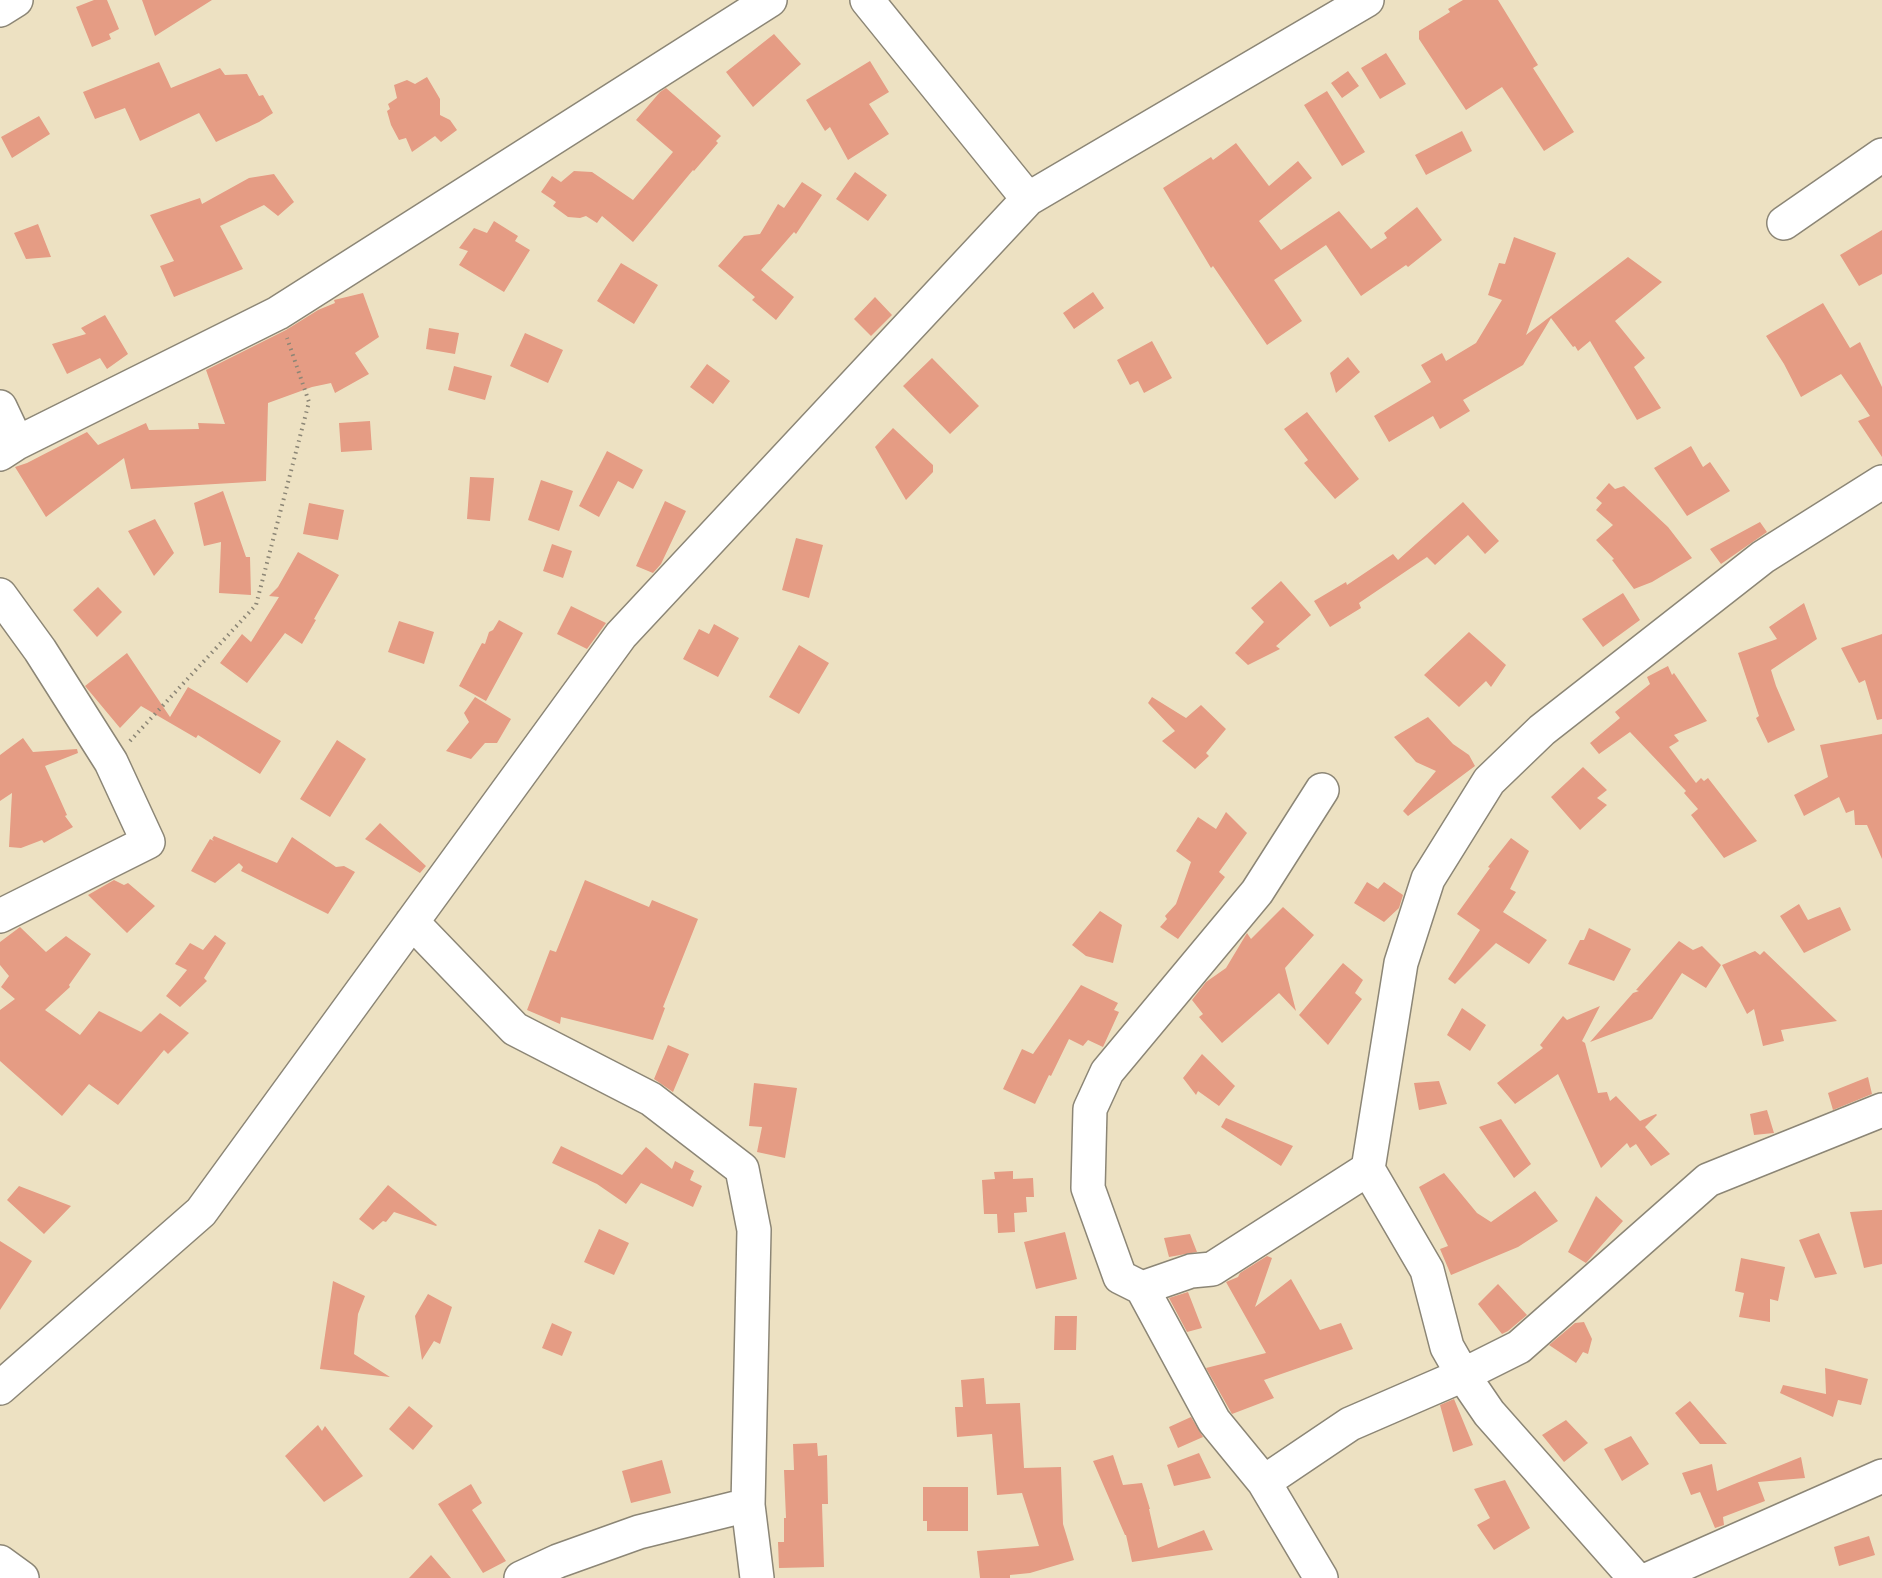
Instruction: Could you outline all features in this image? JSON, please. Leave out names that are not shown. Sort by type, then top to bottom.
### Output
[{"type":"street","points":[[0,10],[16,0]]},
{"type":"street","points":[[0,407],[8,448],[278,312],[770,0]]},
{"type":"street","points":[[867,0],[1028,199]]},
{"type":"street","points":[[0,1388],[201,1212],[621,635],[1028,199],[1367,0]]},
{"type":"street","points":[[1784,224],[1882,155]]},
{"type":"street","points":[[1635,1578],[1488,1413],[1463,1375],[1447,1347],[1427,1270],[1368,1169],[1401,963],[1428,879],[1489,781],[1542,730],[1763,557],[1882,482]]},
{"type":"street","points":[[0,595],[40,650],[111,762],[148,842],[0,916]]},
{"type":"street","points":[[1321,1578],[1264,1482],[1214,1421],[1142,1288],[1119,1277],[1088,1188],[1090,1109],[1107,1072],[1257,892],[1322,790]]},
{"type":"street","points":[[412,922],[515,1029],[651,1099],[742,1169],[754,1230],[748,1505],[757,1578]]},
{"type":"street","points":[[1264,1482],[1350,1424],[1463,1375],[1519,1347],[1708,1180],[1882,1110]]},
{"type":"street","points":[[1142,1288],[1191,1271],[1212,1269],[1368,1169]]},
{"type":"street","points":[[1651,1578],[1882,1476]]},
{"type":"street","points":[[521,1578],[558,1561],[639,1532],[748,1505]]},
{"type":"street","points":[[0,1562],[22,1578]]},
{"type":"path","points":[[111,762],[256,605],[309,402],[278,312]]},
{"type":"building","points":[[94,0],[107,0],[119,29],[109,34],[111,39],[92,47],[76,7]]},
{"type":"building","points":[[142,0],[212,0],[155,36]]},
{"type":"building","points":[[1463,0],[1498,0],[1538,65],[1533,68],[1574,132],[1544,151],[1502,87],[1466,110],[1419,39],[1419,31],[1450,12],[1448,9]]},
{"type":"building","points":[[774,34],[801,64],[753,107],[726,72]]},
{"type":"building","points":[[1386,53],[1406,84],[1380,99],[1361,68]]},
{"type":"building","points":[[870,61],[889,92],[869,104],[889,134],[848,160],[830,127],[825,131],[806,100]]},
{"type":"building","points":[[159,62],[171,88],[220,68],[225,75],[247,74],[259,96],[263,95],[273,113],[216,142],[199,113],[140,141],[125,108],[95,119],[83,92]]},
{"type":"building","points":[[1348,71],[1359,86],[1342,98],[1331,83]]},
{"type":"building","points":[[427,77],[440,99],[440,115],[450,120],[457,130],[441,142],[435,136],[412,152],[406,138],[399,140],[391,125],[387,111],[390,109],[388,104],[397,98],[394,85],[407,80],[415,84]]},
{"type":"building","points":[[666,88],[721,136],[716,141],[718,143],[633,242],[602,216],[597,223],[586,216],[568,217],[553,206],[556,202],[541,192],[552,176],[561,182],[574,171],[592,172],[633,200],[673,152],[636,120]]},
{"type":"building","points":[[1327,91],[1365,152],[1342,166],[1304,105]]},
{"type":"building","points":[[39,116],[50,134],[12,158],[1,137]]},
{"type":"building","points":[[1462,131],[1472,151],[1426,175],[1415,155]]},
{"type":"building","points":[[1236,143],[1269,186],[1298,161],[1312,178],[1259,221],[1281,250],[1339,211],[1371,249],[1387,238],[1384,233],[1417,207],[1442,240],[1408,267],[1406,265],[1361,296],[1326,245],[1274,280],[1302,321],[1267,345],[1213,266],[1211,268],[1163,188],[1211,157],[1213,160]]},
{"type":"building","points":[[855,172],[887,195],[868,221],[836,199]]},
{"type":"building","points":[[274,174],[294,202],[278,216],[264,205],[220,226],[243,269],[174,297],[160,266],[174,261],[150,215],[200,198],[202,204],[249,178]]},
{"type":"building","points":[[802,182],[822,195],[796,234],[794,232],[761,270],[794,297],[776,320],[752,300],[755,297],[718,266],[744,236],[760,234],[778,204],[784,208]]},
{"type":"building","points":[[494,221],[518,236],[515,241],[530,250],[504,292],[459,265],[468,251],[459,248],[474,228],[487,233]]},
{"type":"building","points":[[38,224],[51,257],[26,259],[14,233]]},
{"type":"building","points":[[1882,230],[1882,274],[1859,286],[1840,255]]},
{"type":"building","points":[[1514,237],[1556,253],[1526,335],[1628,257],[1662,282],[1615,321],[1645,358],[1634,367],[1661,408],[1637,420],[1590,341],[1578,351],[1551,318],[1523,365],[1463,400],[1470,411],[1440,429],[1433,416],[1389,442],[1374,416],[1431,382],[1421,365],[1442,353],[1446,361],[1476,343],[1502,300],[1488,295],[1499,263],[1505,264]]},
{"type":"building","points":[[621,263],[658,285],[634,324],[597,301]]},
{"type":"building","points":[[1093,292],[1104,308],[1074,329],[1063,313]]},
{"type":"building","points":[[363,293],[379,337],[355,353],[369,374],[335,393],[331,383],[312,387],[268,403],[266,481],[131,489],[124,458],[46,517],[15,467],[87,432],[98,445],[146,423],[149,430],[199,429],[198,423],[225,424],[206,370],[286,330],[318,310],[335,303],[334,300]]},
{"type":"building","points":[[875,297],[892,315],[871,336],[854,319]]},
{"type":"building","points":[[1823,303],[1850,348],[1860,342],[1882,387],[1882,457],[1858,421],[1870,416],[1841,374],[1801,397],[1766,336]]},
{"type":"building","points":[[105,315],[128,354],[107,369],[100,358],[67,374],[52,344],[86,334],[81,328]]},
{"type":"building","points":[[429,328],[459,333],[455,354],[426,349]]},
{"type":"building","points":[[525,333],[563,350],[548,383],[510,366]]},
{"type":"building","points":[[1152,341],[1172,378],[1144,393],[1138,381],[1130,385],[1117,360]]},
{"type":"building","points":[[1348,357],[1360,372],[1336,393],[1330,373]]},
{"type":"building","points":[[932,358],[979,406],[950,434],[903,386]]},
{"type":"building","points":[[707,364],[730,381],[713,404],[690,387]]},
{"type":"building","points":[[454,366],[492,376],[485,400],[448,390]]},
{"type":"building","points":[[1307,412],[1359,479],[1335,499],[1304,463],[1308,460],[1284,429]]},
{"type":"building","points":[[370,421],[372,450],[341,452],[339,423]]},
{"type":"building","points":[[893,428],[933,465],[933,472],[906,500],[875,447]]},
{"type":"building","points":[[1691,446],[1703,467],[1710,462],[1730,491],[1687,516],[1654,468]]},
{"type":"building","points":[[607,451],[643,470],[633,489],[618,481],[599,517],[579,506]]},
{"type":"building","points":[[470,477],[494,478],[490,521],[467,519]]},
{"type":"building","points":[[541,480],[573,491],[559,531],[528,520]]},
{"type":"building","points":[[1609,483],[1615,489],[1624,486],[1668,527],[1692,558],[1652,582],[1634,589],[1612,560],[1614,559],[1596,540],[1613,525],[1596,510],[1602,503],[1596,498]]},
{"type":"building","points":[[223,491],[246,557],[250,557],[251,595],[219,593],[221,542],[204,546],[194,503]]},
{"type":"building","points":[[665,501],[686,511],[661,564],[653,573],[636,566]]},
{"type":"building","points":[[1463,502],[1499,541],[1485,554],[1468,535],[1435,565],[1427,557],[1359,603],[1361,608],[1330,627],[1314,601],[1346,582],[1347,585],[1393,554],[1398,560]]},
{"type":"building","points":[[309,503],[344,510],[338,540],[303,534]]},
{"type":"building","points":[[155,519],[174,553],[154,576],[128,531]]},
{"type":"building","points":[[1760,522],[1767,532],[1721,564],[1710,549]]},
{"type":"building","points":[[796,538],[823,545],[809,598],[782,590]]},
{"type":"building","points":[[552,544],[572,551],[563,578],[543,571]]},
{"type":"building","points":[[298,552],[339,575],[302,644],[285,633],[247,683],[220,663],[242,634],[251,642],[279,597],[269,596],[278,587]]},
{"type":"building","points":[[1281,581],[1311,615],[1276,646],[1280,649],[1248,665],[1235,653],[1264,622],[1251,608]]},
{"type":"building","points":[[98,587],[122,612],[97,637],[73,610]]},
{"type":"building","points":[[1623,593],[1640,620],[1603,647],[1582,619]]},
{"type":"building","points":[[1804,603],[1817,639],[1771,670],[1795,730],[1768,743],[1756,718],[1759,716],[1738,653],[1777,639],[1769,627]]},
{"type":"building","points":[[571,606],[606,623],[587,649],[557,634]]},
{"type":"building","points":[[499,620],[523,633],[486,701],[459,686],[482,643],[485,644],[489,632]]},
{"type":"building","points":[[399,621],[434,632],[424,664],[388,652]]},
{"type":"building","points":[[714,624],[739,638],[718,677],[683,659],[699,629],[709,634]]},
{"type":"building","points":[[1469,632],[1506,665],[1491,687],[1486,681],[1459,707],[1424,675]]},
{"type":"building","points":[[1882,634],[1882,719],[1877,720],[1865,680],[1859,683],[1841,648]]},
{"type":"building","points":[[799,645],[829,663],[799,714],[769,697]]},
{"type":"building","points":[[127,653],[170,717],[188,687],[281,741],[260,774],[198,735],[196,738],[141,706],[120,728],[85,686]]},
{"type":"building","points":[[1668,666],[1672,675],[1674,673],[1707,721],[1674,735],[1679,741],[1669,747],[1696,783],[1701,778],[1704,781],[1708,778],[1757,841],[1724,858],[1691,815],[1698,809],[1684,793],[1686,791],[1630,732],[1599,754],[1590,743],[1620,718],[1615,712],[1650,684],[1647,677]]},
{"type":"building","points":[[475,697],[511,719],[497,743],[485,743],[471,759],[446,751],[469,722],[464,713]]},
{"type":"building","points":[[1152,697],[1186,718],[1201,705],[1226,729],[1206,753],[1209,756],[1195,769],[1162,741],[1175,731],[1148,703]]},
{"type":"building","points":[[1428,717],[1453,744],[1469,755],[1475,766],[1408,816],[1403,811],[1436,771],[1416,762],[1394,737]]},
{"type":"building","points":[[1882,734],[1882,859],[1867,825],[1855,825],[1854,810],[1846,813],[1839,797],[1804,816],[1794,795],[1828,777],[1820,745]]},
{"type":"building","points":[[23,738],[33,752],[77,749],[78,753],[45,766],[67,815],[65,816],[73,827],[44,843],[42,840],[21,848],[9,847],[12,793],[0,801],[0,755]]},
{"type":"building","points":[[337,740],[366,759],[330,817],[300,799]]},
{"type":"building","points":[[1583,767],[1607,790],[1597,798],[1607,805],[1580,830],[1551,797]]},
{"type":"building","points":[[1226,812],[1247,833],[1219,872],[1225,877],[1178,939],[1160,927],[1167,919],[1165,916],[1176,904],[1191,862],[1176,851],[1198,817],[1216,829]]},
{"type":"building","points":[[380,823],[426,866],[420,873],[365,839]]},
{"type":"building","points":[[214,836],[277,863],[292,837],[336,867],[344,866],[355,872],[328,914],[241,871],[243,867],[239,863],[215,883],[191,871],[210,839],[214,841],[212,839]]},
{"type":"building","points":[[1511,838],[1529,851],[1510,889],[1516,892],[1503,912],[1547,940],[1529,964],[1496,943],[1455,984],[1448,979],[1480,930],[1457,914],[1490,868],[1488,867]]},
{"type":"building","points":[[114,880],[124,885],[128,883],[155,906],[127,933],[88,895]]},
{"type":"building","points":[[585,880],[649,907],[652,900],[698,919],[663,1007],[665,1008],[653,1040],[561,1017],[560,1024],[527,1010],[550,950],[556,952]]},
{"type":"building","points":[[1367,882],[1378,889],[1384,882],[1403,895],[1399,908],[1384,922],[1354,903]]},
{"type":"building","points":[[1799,904],[1808,920],[1840,907],[1851,930],[1804,953],[1780,916]]},
{"type":"building","points":[[1283,907],[1314,935],[1285,968],[1296,1011],[1279,993],[1222,1043],[1199,1017],[1203,1014],[1192,1000],[1206,982],[1226,968],[1247,933],[1251,939]]},
{"type":"building","points":[[1100,911],[1122,925],[1113,963],[1086,956],[1072,945]]},
{"type":"building","points":[[20,927],[46,952],[66,936],[91,954],[69,985],[70,987],[45,1010],[80,1035],[99,1011],[141,1032],[160,1013],[189,1033],[168,1054],[164,1050],[118,1105],[89,1084],[62,1116],[0,1061],[0,1010],[15,999],[1,987],[9,976],[0,965],[0,942]]},
{"type":"building","points":[[1589,928],[1631,949],[1614,981],[1568,964]]},
{"type":"building","points":[[215,935],[226,943],[204,978],[207,981],[180,1007],[166,996],[187,970],[175,964],[190,943],[203,950]]},
{"type":"building","points":[[1679,941],[1693,950],[1702,946],[1721,965],[1706,988],[1682,973],[1652,1019],[1590,1042],[1633,993],[1639,991],[1636,990]]},
{"type":"building","points":[[1755,951],[1760,955],[1764,951],[1837,1021],[1781,1030],[1784,1041],[1763,1046],[1754,1009],[1747,1014],[1722,965]]},
{"type":"building","points":[[1343,963],[1363,980],[1355,993],[1362,999],[1328,1045],[1299,1015]]},
{"type":"building","points":[[1081,985],[1118,1003],[1114,1010],[1119,1012],[1103,1047],[1088,1040],[1083,1046],[1069,1039],[1035,1104],[1003,1089],[1022,1049],[1033,1054]]},
{"type":"building","points":[[1600,1006],[1582,1041],[1585,1043],[1598,1093],[1607,1092],[1610,1101],[1616,1096],[1640,1121],[1657,1115],[1645,1127],[1670,1154],[1651,1166],[1636,1144],[1630,1148],[1627,1143],[1601,1168],[1558,1074],[1515,1104],[1497,1083],[1543,1048],[1540,1045],[1563,1016],[1567,1020]]},
{"type":"building","points":[[1462,1008],[1486,1025],[1470,1051],[1447,1035]]},
{"type":"building","points":[[668,1045],[689,1054],[673,1092],[654,1079]]},
{"type":"building","points":[[1202,1054],[1235,1086],[1219,1106],[1198,1091],[1196,1095],[1183,1078]]},
{"type":"building","points":[[1868,1077],[1872,1094],[1833,1110],[1828,1093]]},
{"type":"building","points":[[1439,1081],[1447,1104],[1419,1110],[1414,1083]]},
{"type":"building","points":[[754,1083],[797,1088],[785,1158],[757,1152],[762,1127],[749,1126]]},
{"type":"building","points":[[1767,1110],[1774,1133],[1754,1135],[1750,1114]]},
{"type":"building","points":[[1226,1118],[1293,1146],[1281,1166],[1221,1127]]},
{"type":"building","points":[[1501,1119],[1531,1164],[1514,1178],[1479,1127]]},
{"type":"building","points":[[561,1146],[622,1175],[646,1147],[672,1169],[675,1161],[694,1171],[690,1180],[702,1186],[693,1207],[641,1183],[626,1204],[597,1184],[552,1163]]},
{"type":"building","points":[[1013,1171],[1013,1179],[1033,1178],[1034,1197],[1026,1197],[1027,1212],[1014,1213],[1015,1232],[998,1233],[997,1214],[984,1214],[982,1180],[995,1179],[994,1172]]},
{"type":"building","points":[[1444,1173],[1477,1213],[1491,1222],[1535,1191],[1558,1221],[1518,1247],[1451,1275],[1440,1249],[1448,1246],[1419,1187]]},
{"type":"building","points":[[388,1185],[437,1225],[394,1212],[386,1222],[383,1221],[373,1230],[359,1219]]},
{"type":"building","points":[[19,1186],[71,1206],[44,1234],[7,1200]]},
{"type":"building","points":[[1596,1196],[1623,1221],[1586,1263],[1568,1252]]},
{"type":"building","points":[[1882,1210],[1882,1264],[1864,1268],[1850,1212]]},
{"type":"building","points":[[599,1229],[629,1243],[614,1275],[584,1262]]},
{"type":"building","points":[[1065,1232],[1077,1279],[1036,1289],[1024,1242]]},
{"type":"building","points":[[1819,1233],[1837,1274],[1815,1278],[1799,1240]]},
{"type":"building","points":[[1190,1234],[1197,1252],[1169,1257],[1164,1238]]},
{"type":"building","points":[[0,1241],[32,1261],[0,1310]]},
{"type":"building","points":[[1267,1256],[1272,1258],[1255,1307],[1291,1279],[1320,1330],[1341,1323],[1353,1349],[1264,1380],[1274,1398],[1232,1414],[1206,1368],[1266,1353],[1226,1282],[1238,1277],[1240,1273]]},
{"type":"building","points":[[1741,1258],[1785,1267],[1778,1301],[1770,1299],[1770,1322],[1739,1317],[1744,1293],[1735,1291]]},
{"type":"building","points":[[333,1281],[365,1296],[358,1314],[354,1354],[390,1377],[320,1369]]},
{"type":"building","points":[[1498,1284],[1527,1315],[1502,1334],[1478,1304]]},
{"type":"building","points":[[1188,1292],[1202,1328],[1187,1332],[1169,1298]]},
{"type":"building","points":[[428,1294],[452,1307],[440,1344],[434,1341],[422,1360],[415,1316]]},
{"type":"building","points":[[1055,1316],[1077,1316],[1076,1350],[1054,1350]]},
{"type":"building","points":[[1584,1322],[1592,1339],[1588,1354],[1583,1352],[1576,1363],[1549,1345],[1575,1323]]},
{"type":"building","points":[[552,1323],[572,1332],[562,1356],[542,1348]]},
{"type":"building","points":[[1825,1368],[1868,1379],[1861,1405],[1838,1400],[1833,1417],[1780,1393],[1783,1385],[1826,1394]]},
{"type":"building","points":[[984,1378],[986,1404],[1020,1403],[1024,1468],[1061,1467],[1063,1524],[1074,1560],[1030,1573],[1010,1575],[1010,1578],[980,1578],[977,1551],[1039,1546],[1022,1493],[997,1495],[992,1434],[957,1437],[955,1407],[963,1407],[961,1380]]},
{"type":"building","points":[[1454,1399],[1473,1445],[1453,1452],[1440,1405]]},
{"type":"building","points":[[1690,1401],[1727,1444],[1700,1444],[1675,1413]]},
{"type":"building","points":[[409,1406],[433,1426],[413,1450],[389,1429]]},
{"type":"building","points":[[1191,1417],[1203,1437],[1178,1448],[1169,1427]]},
{"type":"building","points":[[1566,1420],[1588,1443],[1564,1462],[1542,1435]]},
{"type":"building","points":[[318,1425],[322,1431],[325,1426],[363,1476],[324,1502],[285,1456]]},
{"type":"building","points":[[1631,1436],[1649,1464],[1622,1481],[1604,1449]]},
{"type":"building","points":[[817,1443],[818,1456],[827,1455],[828,1504],[822,1504],[824,1567],[779,1568],[778,1542],[784,1542],[784,1518],[786,1518],[784,1470],[794,1470],[793,1444]]},
{"type":"building","points":[[1199,1453],[1211,1478],[1174,1486],[1167,1465]]},
{"type":"building","points":[[1113,1455],[1123,1485],[1142,1483],[1158,1548],[1204,1530],[1213,1550],[1132,1562],[1126,1535],[1093,1461]]},
{"type":"building","points":[[1801,1457],[1805,1478],[1758,1482],[1765,1501],[1723,1517],[1724,1525],[1715,1528],[1700,1492],[1691,1495],[1682,1473],[1712,1464],[1717,1491]]},
{"type":"building","points":[[662,1460],[671,1493],[631,1503],[622,1471]]},
{"type":"building","points":[[1505,1480],[1530,1528],[1494,1550],[1477,1525],[1490,1518],[1474,1489]]},
{"type":"building","points":[[471,1484],[482,1503],[472,1510],[506,1561],[483,1573],[438,1504]]},
{"type":"building","points":[[923,1487],[968,1487],[968,1531],[927,1531],[927,1521],[923,1521]]},
{"type":"building","points":[[1869,1536],[1875,1555],[1839,1566],[1834,1547]]},
{"type":"building","points":[[431,1555],[451,1578],[409,1578]]}]
